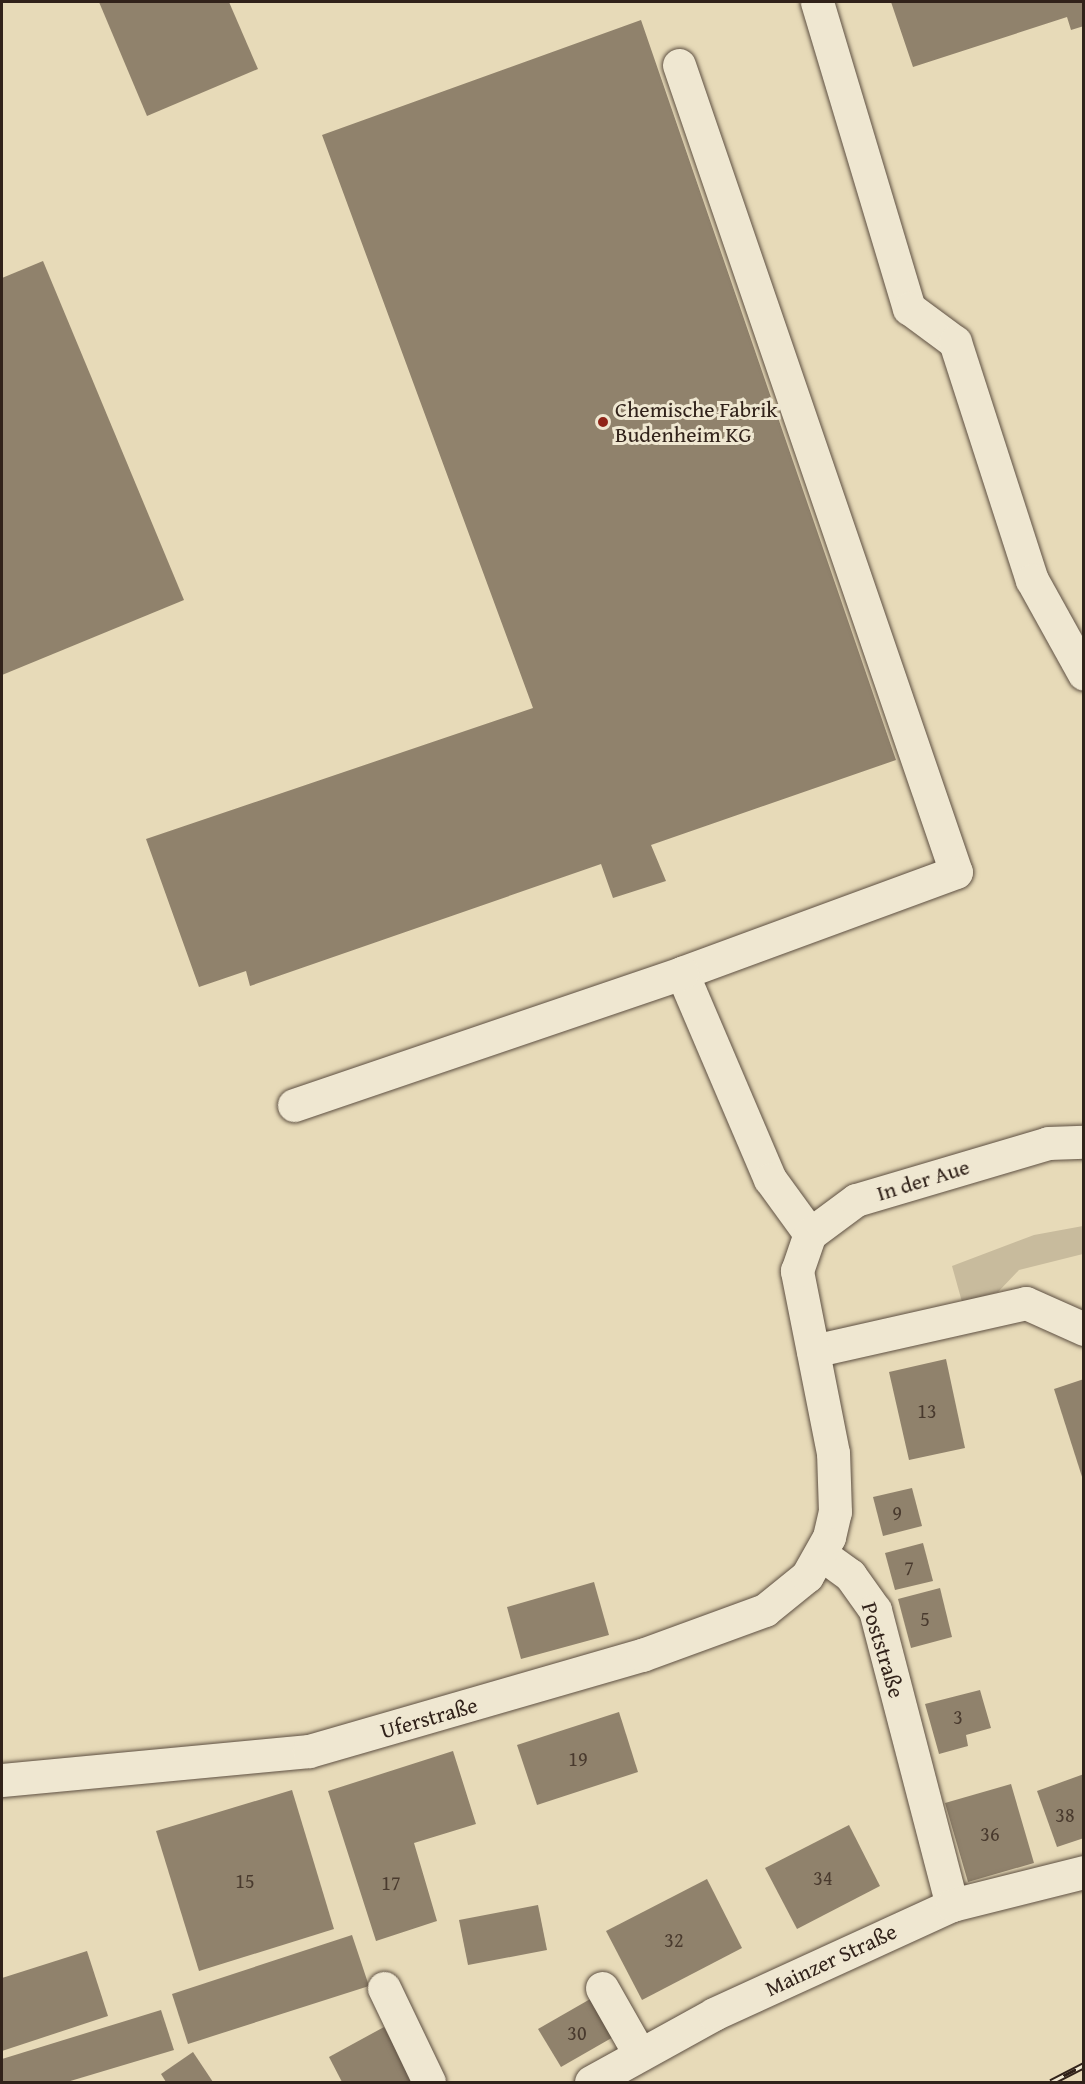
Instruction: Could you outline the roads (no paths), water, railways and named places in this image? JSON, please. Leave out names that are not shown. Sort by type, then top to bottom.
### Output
[{"type":"street","points":[[817,2],[909,308],[955,342],[1032,580],[1083,674]]},
{"type":"street","points":[[294,1105],[682,973],[956,872],[679,65]]},
{"type":"street","points":[[682,973],[770,1179],[810,1234],[797,1270],[836,1486],[835,1512],[821,1554]]},
{"type":"street","name":"In der Aue","points":[[810,1234],[856,1200],[1048,1143],[1083,1142]]},
{"type":"street","points":[[813,1350],[1026,1303],[1083,1329]]},
{"type":"street","name":"Uferstraße","points":[[2,1780],[309,1751],[366,1736],[732,1625],[786,1595],[807,1576],[821,1554]]},
{"type":"street","name":"Poststraße","points":[[821,1554],[850,1575],[875,1610],[952,1905]]},
{"type":"street","name":"Mainzer Straße","points":[[591,2082],[639,2053],[714,2014],[952,1905],[1083,1872]]},
{"type":"street","points":[[384,1988],[429,2082]]},
{"type":"street","points":[[602,1988],[639,2053]]},
{"type":"railway","points":[[1051,2082],[1084,2065]]},
{"type":"place","name":"Chemische Fabrik Budenheim KG","points":[[603,422]]}]
